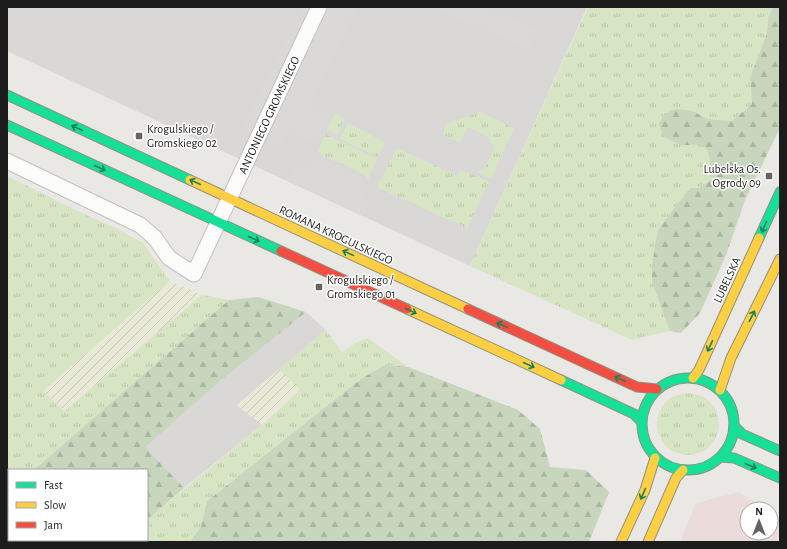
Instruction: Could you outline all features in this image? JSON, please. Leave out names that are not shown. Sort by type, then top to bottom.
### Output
[{"type":"main road","name":"ROMANA KROGULSKIEGO","points":[[7,96],[637,387],[657,389]]},
{"type":"main road","points":[[7,125],[620,407],[634,414],[641,421]]},
{"type":"main road","name":"LUBELSKA","points":[[693,378],[699,370],[780,192]]},
{"type":"main road","points":[[720,390],[727,366],[780,259]]},
{"type":"main road","points":[[693,378],[709,383],[720,390],[732,409],[734,426],[730,443],[721,457],[708,466],[683,470],[666,465],[655,458],[645,442],[641,421],[645,406],[657,389],[676,379],[693,378]]},
{"type":"main road","points":[[734,426],[742,434],[780,451]]},
{"type":"main road","points":[[721,457],[734,458],[780,478]]},
{"type":"main road","points":[[621,542],[646,486],[655,458]]},
{"type":"main road","points":[[648,542],[676,478],[683,470]]},
{"type":"street","name":"ANTONIEGO GROMSKIEGO","points":[[7,161],[140,225],[156,238],[169,258],[194,274],[319,7]]},
{"type":"shaded area","points":[[7,7],[587,7],[470,266],[7,51]]},
{"type":"shaded area","points":[[300,7],[357,7],[311,104],[331,114],[318,144],[287,132],[280,147],[242,130]]},
{"type":"shaded area","points":[[433,7],[485,7],[537,30],[528,50]]},
{"type":"shaded area","points":[[313,155],[363,178],[358,188],[369,205],[364,214],[288,180],[293,170],[309,165]]},
{"type":"shaded area","points":[[306,312],[326,330],[237,405],[262,425],[184,488],[144,447],[218,383]]},
{"type":"shaded area","points":[[739,492],[753,501],[739,501],[739,541],[779,541],[779,518],[780,542],[680,542],[696,503]]},
{"type":"green space","points":[[588,7],[773,7],[768,18],[767,33],[750,78],[752,104],[732,121],[707,119],[693,111],[681,145],[703,145],[708,151],[713,179],[699,188],[660,298],[670,331],[632,340],[470,266]]},
{"type":"green space","points":[[773,7],[780,7],[780,128],[745,200],[726,255],[700,313],[681,333],[670,331],[652,281],[652,265],[658,230],[690,188],[699,188],[713,179],[708,151],[703,145],[681,145],[664,137],[659,124],[665,114],[676,109],[693,111],[707,119],[732,121],[752,104],[750,78],[767,33],[768,18]]},
{"type":"green space","points":[[480,112],[514,128],[491,178],[477,172],[484,169],[494,148],[488,137],[468,127],[460,143],[443,134],[446,124]]},
{"type":"green space","points":[[335,113],[345,118],[337,135],[327,130]]},
{"type":"green space","points":[[348,123],[385,142],[378,157],[340,139]]},
{"type":"green space","points":[[325,134],[377,159],[368,180],[365,175],[322,155],[318,150]]},
{"type":"green space","points":[[397,148],[457,176],[461,170],[489,182],[467,228],[377,187]]},
{"type":"green space","points":[[7,176],[118,229],[143,243],[170,281],[43,391],[64,411],[202,295],[229,300],[35,469],[8,469],[7,493]]},
{"type":"green space","points":[[170,281],[202,295],[65,411],[43,391]]},
{"type":"green space","points":[[258,297],[306,312],[218,383],[145,447],[184,488],[148,519],[148,469],[35,469],[229,300]]},
{"type":"green space","points":[[326,330],[342,352],[357,342],[368,338],[408,367],[385,365],[361,379],[207,501],[201,527],[190,542],[122,542],[148,541],[148,519],[262,425],[300,390],[279,369]]},
{"type":"green space","points":[[385,365],[408,367],[518,410],[540,429],[550,467],[586,470],[609,492],[589,542],[190,542],[201,527],[207,501],[361,379]]},
{"type":"green space","points":[[279,369],[300,390],[262,425],[237,405]]},
{"type":"green space","points":[[688,393],[700,395],[710,402],[717,412],[719,424],[717,436],[710,446],[700,453],[688,455],[676,453],[666,446],[659,436],[657,424],[659,412],[666,402],[676,395]]},
{"type":"traffic: fast","points":[[7,95],[190,180]]},
{"type":"traffic: fast","points":[[7,125],[281,251]]},
{"type":"traffic: fast","points":[[759,238],[780,192]]},
{"type":"traffic: fast","points":[[688,378],[706,381],[721,391],[731,406],[734,424],[731,442],[721,457],[706,467],[688,470],[670,467],[655,457],[645,442],[642,424],[645,406],[655,391],[670,381],[688,378]]},
{"type":"traffic: fast","points":[[561,380],[634,414],[641,421]]},
{"type":"traffic: fast","points":[[734,426],[742,434],[780,451]]},
{"type":"traffic: fast","points":[[721,457],[734,458],[780,478]]},
{"type":"traffic: slow","points":[[190,180],[468,309]]},
{"type":"traffic: slow","points":[[693,378],[699,370],[759,238]]},
{"type":"traffic: slow","points":[[720,390],[731,358],[780,259]]},
{"type":"traffic: slow","points":[[407,309],[561,380]]},
{"type":"traffic: slow","points":[[621,542],[645,490],[655,458]]},
{"type":"traffic: slow","points":[[648,542],[676,478],[683,470]]},
{"type":"traffic: jam","points":[[281,251],[407,309]]},
{"type":"traffic: jam","points":[[468,309],[637,387],[657,389]]},
{"type":"place","name":"Krogulskiego / Gromskiego 02","points":[[139,136]]},
{"type":"place","name":"Lubelska Os. Ogrody 09","points":[[769,176]]},
{"type":"place","name":"Krogulskiego / Gromskiego 01","points":[[319,287]]}]
